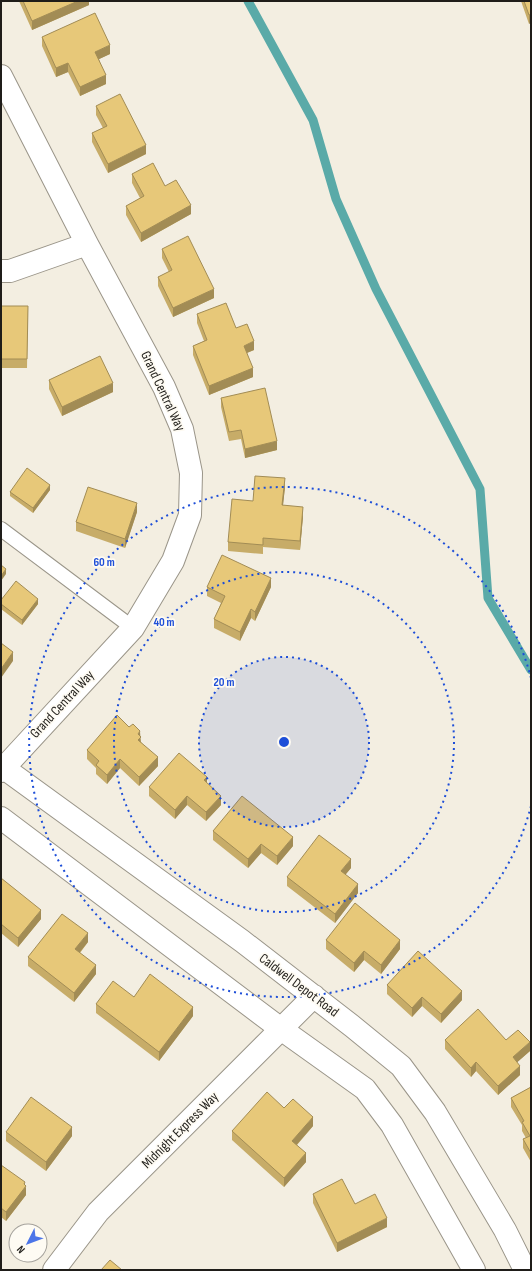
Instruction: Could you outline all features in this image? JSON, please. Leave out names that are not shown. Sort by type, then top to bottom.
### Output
[{"type":"street","name":"Grand Central Way","points":[[1,76],[87,244],[164,387],[182,429],[191,473],[190,515],[173,561],[133,628],[2,768]]},
{"type":"street","points":[[1,271],[10,271],[87,244]]},
{"type":"street","name":"Caldwell Depot Road","points":[[2,768],[242,941],[314,996],[401,1066],[435,1112],[505,1230],[525,1270]]},
{"type":"street","points":[[1,818],[281,1029],[365,1088],[392,1125],[474,1270]]},
{"type":"street","name":"Midnight Express Way","points":[[54,1270],[98,1212],[314,996]]},
{"type":"lane","points":[[1,529],[133,628]]},
{"type":"building","points":[[23,1],[78,1],[32,21]]},
{"type":"building","points":[[524,1],[531,1],[531,14],[529,15]]},
{"type":"building","points":[[95,13],[110,45],[95,52],[106,75],[80,87],[68,63],[56,68],[42,37]]},
{"type":"building","points":[[120,94],[146,145],[108,164],[92,133],[107,126],[96,106]]},
{"type":"building","points":[[153,163],[165,186],[176,180],[191,205],[141,233],[126,206],[144,196],[132,174]]},
{"type":"building","points":[[188,236],[214,289],[173,308],[158,277],[172,270],[162,249]]},
{"type":"building","points":[[226,303],[236,328],[247,324],[254,341],[244,346],[253,368],[209,386],[193,346],[207,340],[197,314]]},
{"type":"building","points":[[1,306],[28,306],[27,359],[1,359]]},
{"type":"building","points":[[100,356],[113,383],[62,407],[49,380]]},
{"type":"building","points":[[265,388],[277,441],[245,449],[241,430],[229,432],[221,398]]},
{"type":"building","points":[[27,468],[50,485],[33,508],[10,492]]},
{"type":"building","points":[[255,476],[285,478],[282,505],[303,507],[300,541],[263,538],[263,545],[228,542],[232,499],[253,501]]},
{"type":"building","points":[[88,487],[137,503],[125,539],[76,522]]},
{"type":"building","points":[[222,555],[271,578],[255,612],[251,609],[240,632],[214,619],[225,596],[207,587]]},
{"type":"building","points":[[1,565],[6,569],[1,576]]},
{"type":"building","points":[[16,581],[38,599],[22,620],[1,604],[1,600]]},
{"type":"building","points":[[1,643],[13,652],[1,669]]},
{"type":"building","points":[[117,715],[129,727],[133,724],[140,731],[138,734],[141,737],[138,740],[158,757],[139,777],[120,759],[107,775],[96,765],[99,761],[87,750]]},
{"type":"building","points":[[179,753],[207,777],[204,780],[221,796],[206,812],[187,796],[175,810],[149,787]]},
{"type":"building","points":[[242,796],[293,837],[277,856],[261,844],[248,859],[213,831]]},
{"type":"building","points":[[319,835],[351,859],[341,871],[358,884],[335,914],[287,877]]},
{"type":"building","points":[[1,878],[41,910],[18,938],[1,924]]},
{"type":"building","points":[[355,903],[400,940],[381,965],[364,951],[354,963],[326,940]]},
{"type":"building","points":[[62,914],[88,933],[75,949],[96,965],[74,993],[28,957]]},
{"type":"building","points":[[418,951],[462,991],[441,1014],[422,997],[412,1008],[387,985]]},
{"type":"building","points":[[150,974],[193,1007],[159,1052],[96,1004],[113,981],[134,997]]},
{"type":"building","points":[[478,1009],[506,1040],[518,1030],[530,1042],[513,1057],[520,1066],[498,1086],[476,1062],[471,1068],[445,1040]]},
{"type":"building","points":[[531,1087],[531,1153],[523,1139],[530,1136],[522,1122],[524,1121],[511,1098]]},
{"type":"building","points":[[267,1092],[284,1108],[293,1099],[313,1117],[292,1141],[306,1153],[284,1178],[232,1131]]},
{"type":"building","points":[[31,1097],[72,1127],[46,1162],[6,1132]]},
{"type":"building","points":[[1,1165],[25,1182],[24,1184],[26,1186],[6,1212],[1,1208]]},
{"type":"building","points":[[342,1179],[355,1204],[375,1194],[387,1218],[337,1243],[313,1194]]},
{"type":"building","points":[[110,1260],[122,1270],[101,1270]]},
{"type":"waterway","points":[[248,1],[313,120],[336,199],[376,289],[480,489],[488,598],[531,670]]}]
